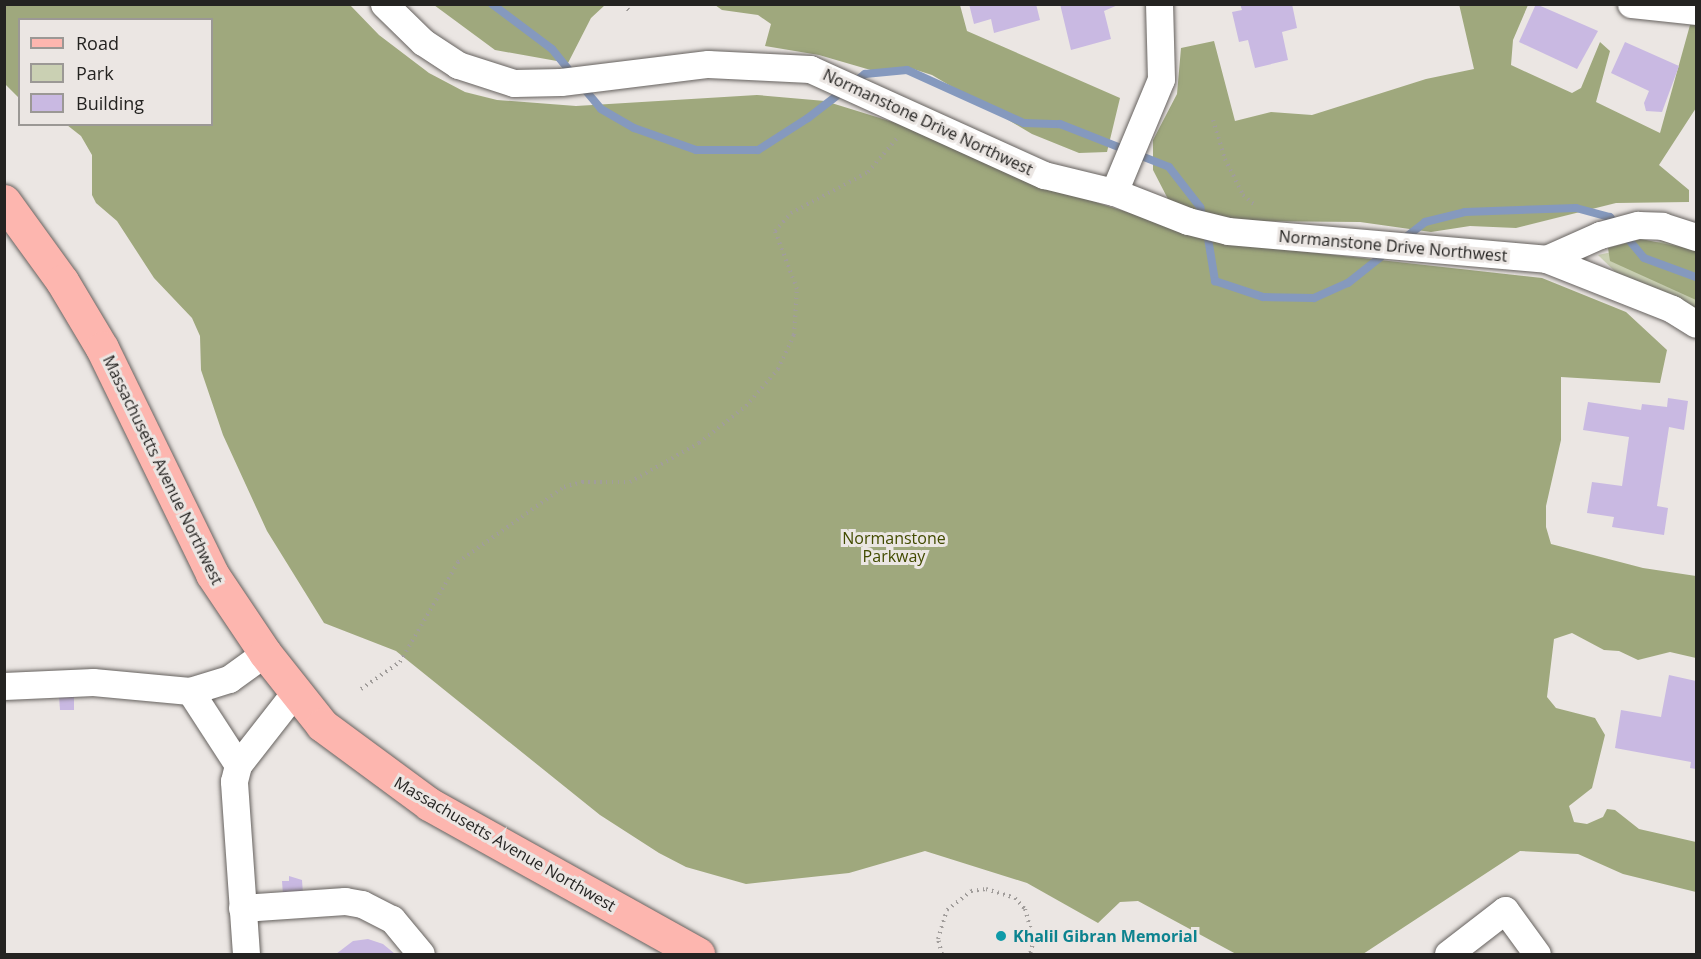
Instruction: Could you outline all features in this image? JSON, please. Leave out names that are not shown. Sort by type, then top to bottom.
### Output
[{"type":"main road","name":"Massachusetts Avenue Northwest","points":[[4,201],[62,281],[102,348],[212,574],[265,653],[322,725],[429,804],[698,954]]},
{"type":"street","name":"Normanstone Drive Northwest","points":[[384,4],[423,42],[472,71],[514,83],[561,82],[670,67],[742,64],[810,69],[862,90],[1044,175],[1114,192],[1188,221],[1228,231],[1546,259],[1600,235],[1632,226],[1662,226],[1696,237]]},
{"type":"street","points":[[1114,192],[1161,79],[1159,4]]},
{"type":"street","points":[[1631,4],[1696,11]]},
{"type":"street","points":[[1546,259],[1672,309],[1696,324]]},
{"type":"street","points":[[4,686],[93,682],[190,692],[229,679],[265,653]]},
{"type":"street","points":[[190,692],[238,765]]},
{"type":"street","points":[[246,954],[233,796],[238,765],[295,692]]},
{"type":"street","points":[[242,908],[345,901],[362,904],[392,919],[421,954]]},
{"type":"street","points":[[1448,954],[1505,910],[1537,954]]},
{"type":"path","points":[[624,4],[629,11]]},
{"type":"path","points":[[1213,120],[1225,159],[1243,195],[1271,219],[1275,236]]},
{"type":"path","points":[[361,688],[400,662],[458,562],[564,487],[582,482],[630,482],[699,443],[746,406],[778,369],[794,335],[797,288],[775,231],[791,213],[868,172],[902,133]]},
{"type":"path","points":[[942,954],[938,939],[947,910],[971,891],[986,889],[1015,898],[1025,909],[1034,940],[1030,954]]},
{"type":"green space","points":[[1459,4],[1528,5],[1513,40],[1511,65],[1572,93],[1581,88],[1600,42],[1610,51],[1596,102],[1660,133],[1690,25],[1696,25],[1696,108],[1659,165],[1689,190],[1689,202],[1616,203],[1516,228],[1470,226],[1431,232],[1360,222],[1221,221],[1169,201],[1153,170],[1153,140],[1177,94],[1181,48],[1214,41],[1235,121],[1271,112],[1312,115],[1426,79],[1474,69]]},
{"type":"green space","name":"Normanstone Parkway","points":[[5,5],[350,5],[379,35],[429,73],[465,92],[497,100],[576,106],[757,95],[825,101],[925,132],[1004,169],[1101,204],[1227,243],[1542,278],[1626,312],[1667,350],[1660,383],[1561,377],[1561,440],[1546,506],[1546,527],[1551,544],[1643,568],[1696,576],[1696,658],[1670,652],[1638,660],[1619,651],[1604,650],[1572,633],[1554,639],[1547,697],[1556,708],[1595,718],[1605,735],[1592,788],[1569,806],[1574,822],[1587,824],[1603,817],[1607,809],[1615,810],[1639,829],[1696,842],[1696,892],[1623,874],[1578,854],[1520,851],[1363,954],[1236,954],[1138,901],[1120,902],[1098,923],[1027,883],[925,851],[849,873],[746,884],[686,867],[659,853],[600,815],[396,651],[324,623],[267,531],[223,435],[201,370],[200,336],[192,318],[154,278],[117,221],[96,203],[92,195],[92,155],[81,136],[68,126],[213,126],[213,18],[18,18],[18,97],[5,84]]},
{"type":"green space","points":[[434,5],[605,5],[591,18],[568,63],[495,50]]},
{"type":"green space","points":[[715,5],[960,5],[967,31],[1120,98],[1107,152],[1079,153],[1032,134],[932,75],[907,67],[874,71],[819,55],[765,46],[771,24],[758,15],[722,10]]},
{"type":"green space","points":[[1641,239],[1696,250],[1696,300],[1610,261],[1608,248]]},
{"type":"green space","points":[[1667,240],[1696,253],[1696,326],[1633,289],[1598,255]]},
{"type":"building","points":[[969,4],[1036,4],[1040,20],[994,33],[991,19],[974,24]]},
{"type":"building","points":[[1060,4],[1120,4],[1104,11],[1111,39],[1071,50]]},
{"type":"building","points":[[1240,4],[1292,4],[1297,28],[1282,32],[1288,60],[1255,68],[1248,40],[1239,42],[1232,12],[1242,10]]},
{"type":"building","points":[[1536,4],[1598,31],[1577,69],[1519,42]]},
{"type":"building","points":[[1625,42],[1679,66],[1662,112],[1646,111],[1644,103],[1649,91],[1611,73]]},
{"type":"building","points":[[1668,398],[1688,401],[1684,430],[1669,427],[1657,506],[1668,508],[1664,535],[1612,527],[1614,517],[1587,513],[1592,482],[1622,486],[1629,437],[1583,430],[1588,402],[1641,410],[1642,404],[1667,407]]},
{"type":"building","points":[[1669,675],[1696,681],[1696,769],[1690,768],[1691,762],[1615,748],[1621,710],[1661,717]]},
{"type":"building","points":[[59,696],[74,696],[74,710],[60,710]]},
{"type":"building","points":[[289,876],[302,880],[303,894],[283,895],[282,881],[289,881]]},
{"type":"building","points":[[368,939],[383,944],[395,954],[336,954],[353,941]]},
{"type":"waterway","points":[[492,4],[552,49],[573,75]]},
{"type":"waterway","points":[[581,85],[601,109],[634,128],[696,150],[758,150],[808,118],[865,74],[907,70],[1024,123],[1060,124],[1169,167],[1200,207],[1203,219]]},
{"type":"waterway","points":[[1401,241],[1425,222],[1465,212],[1576,208],[1610,217],[1644,258],[1696,277]]},
{"type":"waterway","points":[[1207,232],[1215,281],[1263,297],[1314,298],[1348,283],[1387,252]]},
{"type":"place","name":"Khalil Gibran Memorial","points":[[1001,936]]}]
